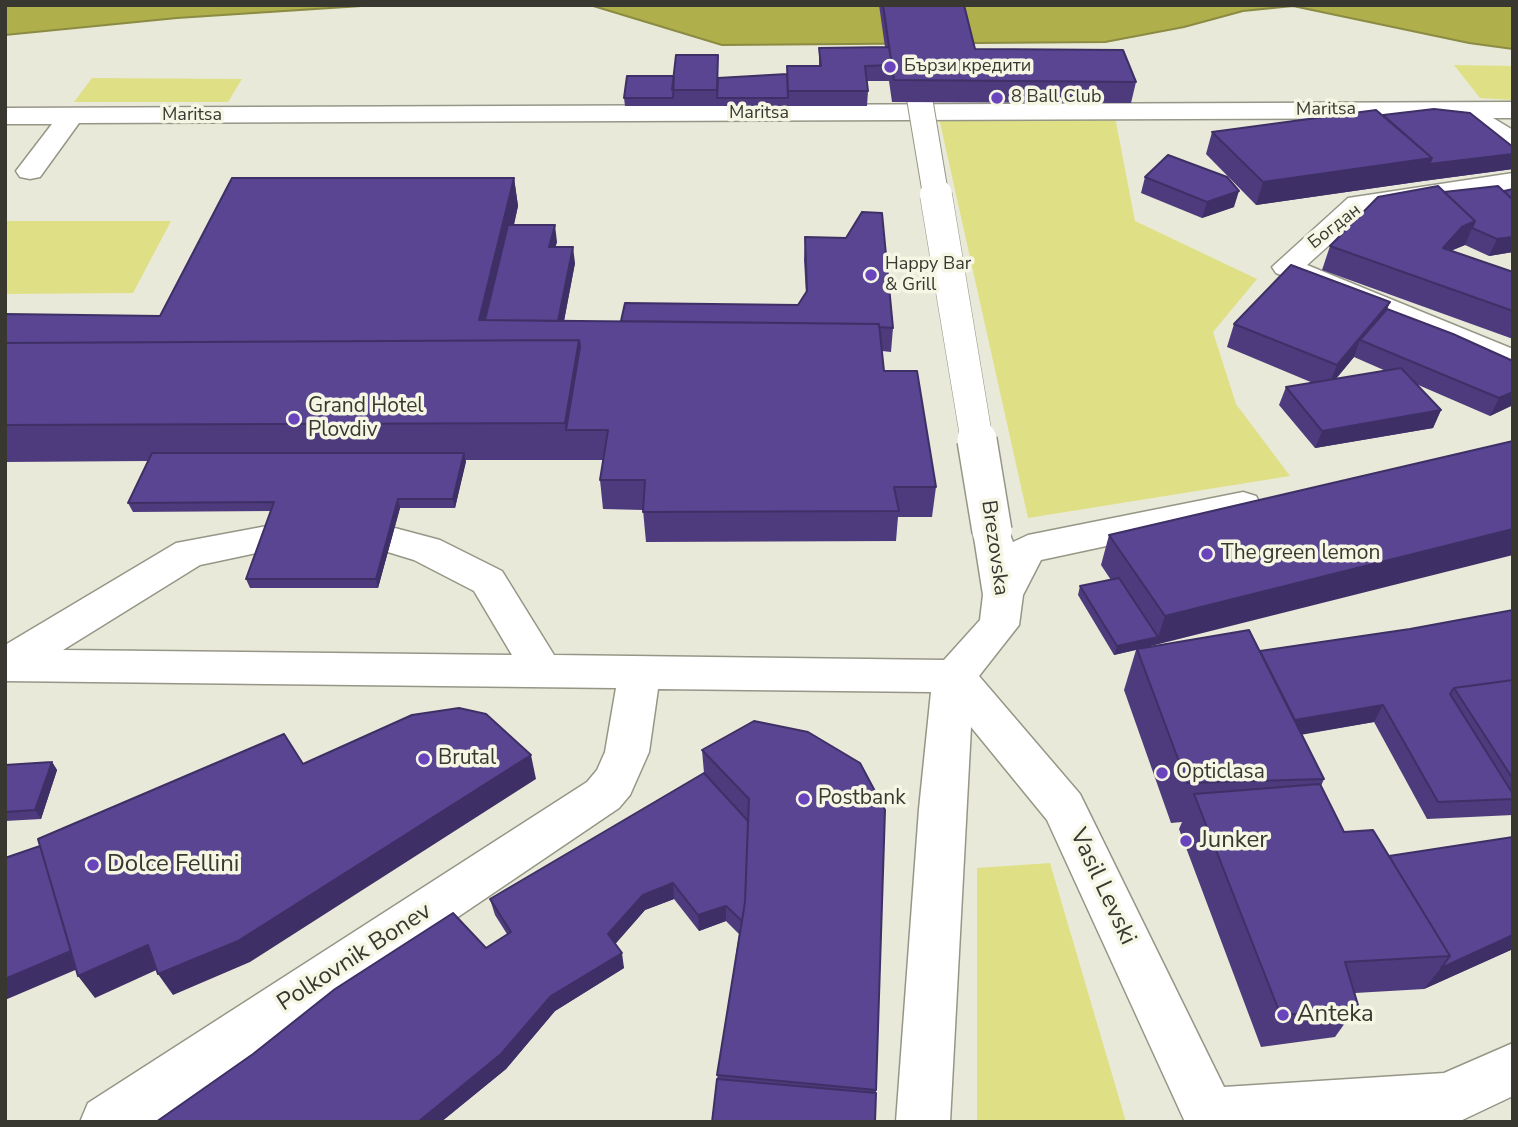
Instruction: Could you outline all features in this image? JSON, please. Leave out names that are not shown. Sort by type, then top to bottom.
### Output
[{"type":"street","name":"Brezovska","points":[[904,5],[1003,595],[999,625],[954,676]]},
{"type":"street","points":[[1461,109],[1513,141]]},
{"type":"street","name":"Maritsa","points":[[5,116],[1513,110]]},
{"type":"street","points":[[30,171],[71,116]]},
{"type":"street","name":"Богдан","points":[[1513,180],[1358,204],[1287,267],[1513,361]]},
{"type":"street","points":[[1003,595],[1028,549],[1282,497]]},
{"type":"street","points":[[6,665],[190,553],[267,539]]},
{"type":"street","points":[[391,540],[427,550],[488,581],[544,671]]},
{"type":"street","points":[[6,665],[954,676],[942,809],[923,1122]]},
{"type":"street","name":"Polkovnik Bonev","points":[[107,1122],[603,795],[619,774],[628,752],[639,673]]},
{"type":"street","name":"Vasil Levski","points":[[954,676],[1064,808],[1212,1119]]},
{"type":"street","points":[[1212,1119],[1446,1100],[1513,1069]]},
{"type":"shaded area","points":[[5,5],[377,5],[177,18],[5,35]]},
{"type":"shaded area","points":[[590,5],[1513,5],[1513,49],[1469,43],[1293,6],[1243,11],[1184,27],[1105,42],[722,45]]},
{"type":"shaded area","points":[[1454,65],[1513,66],[1513,100],[1480,98]]},
{"type":"shaded area","points":[[92,78],[242,79],[228,102],[74,102]]},
{"type":"shaded area","points":[[1115,117],[1135,221],[1257,279],[1213,332],[1236,404],[1290,476],[1028,518],[939,118]]},
{"type":"shaded area","points":[[5,221],[171,221],[133,293],[5,294]]},
{"type":"shaded area","points":[[1050,863],[1126,1122],[977,1122],[977,868]]},
{"type":"building","points":[[883,5],[964,5],[975,49],[1123,50],[1136,82],[894,80]]},
{"type":"building","points":[[889,47],[892,65],[865,66],[868,91],[788,91],[787,66],[821,66],[819,48]]},
{"type":"building","points":[[676,55],[718,55],[717,90],[672,90]]},
{"type":"building","points":[[787,74],[788,98],[717,98],[718,78]]},
{"type":"building","points":[[627,76],[674,76],[673,98],[624,98]]},
{"type":"building","points":[[1434,109],[1470,113],[1513,147],[1513,154],[1429,164],[1432,158],[1383,115]]},
{"type":"building","points":[[1376,110],[1432,158],[1263,182],[1212,132]]},
{"type":"building","points":[[1168,155],[1227,177],[1239,191],[1207,202],[1145,177]]},
{"type":"building","points":[[232,178],[514,178],[479,320],[879,324],[884,371],[917,371],[936,487],[894,487],[899,511],[643,512],[645,480],[600,480],[608,430],[566,430],[579,340],[5,343],[5,314],[160,316]]},
{"type":"building","points":[[1438,186],[1475,221],[1462,227],[1443,248],[1513,272],[1513,311],[1330,246],[1378,197]]},
{"type":"building","points":[[1498,186],[1513,200],[1513,237],[1497,239],[1472,228],[1475,221],[1444,192]]},
{"type":"building","points":[[1513,189],[1513,200],[1504,191]]},
{"type":"building","points":[[862,212],[882,213],[893,328],[879,327],[879,324],[621,321],[625,303],[798,305],[807,291],[805,237],[846,238]]},
{"type":"building","points":[[508,225],[555,225],[549,247],[573,247],[558,321],[485,320]]},
{"type":"building","points":[[1291,265],[1390,302],[1337,365],[1234,324]]},
{"type":"building","points":[[1387,309],[1513,361],[1513,392],[1499,398],[1360,340]]},
{"type":"building","points":[[579,340],[565,423],[5,425],[5,343]]},
{"type":"building","points":[[1401,368],[1441,410],[1322,431],[1286,387]]},
{"type":"building","points":[[1513,441],[1513,529],[1165,616],[1109,535]]},
{"type":"building","points":[[152,453],[464,453],[453,499],[398,499],[376,579],[246,579],[274,502],[128,503]]},
{"type":"building","points":[[1119,578],[1158,637],[1117,646],[1080,586]]},
{"type":"building","points":[[1513,610],[1513,680],[1454,688],[1450,694],[1513,794],[1513,799],[1438,802],[1383,705],[1295,720],[1260,651],[1410,629]]},
{"type":"building","points":[[1249,630],[1324,779],[1187,783],[1137,649]]},
{"type":"building","points":[[1513,680],[1513,779],[1454,688]]},
{"type":"building","points":[[459,708],[486,714],[531,755],[238,941],[158,974],[148,945],[78,976],[38,839],[284,734],[303,764],[412,715]]},
{"type":"building","points":[[754,721],[808,732],[860,763],[885,810],[876,1090],[717,1075],[745,902],[749,799],[702,750]]},
{"type":"building","points":[[52,762],[35,810],[5,812],[5,765]]},
{"type":"building","points":[[704,773],[748,821],[742,921],[726,906],[698,915],[673,883],[643,895],[608,934],[622,953],[551,996],[501,1054],[418,1122],[156,1122],[253,1054],[335,989],[453,913],[486,948],[511,932],[490,899]]},
{"type":"building","points":[[1320,784],[1344,832],[1373,830],[1450,956],[1345,962],[1358,1005],[1281,1016],[1194,794]]},
{"type":"building","points":[[1513,837],[1513,935],[1441,968],[1450,956],[1389,856]]},
{"type":"building","points":[[40,846],[71,951],[5,979],[5,858]]},
{"type":"building","points":[[717,1079],[876,1093],[875,1122],[712,1122]]},
{"type":"place","name":"Бързи кредити","points":[[890,67]]},
{"type":"place","name":"8 Ball Club","points":[[997,98]]},
{"type":"place","name":"Happy Bar & Grill","points":[[871,275]]},
{"type":"place","name":"Grand Hotel Plovdiv","points":[[294,419]]},
{"type":"place","name":"The green lemon","points":[[1207,554]]},
{"type":"place","name":"Brutal","points":[[424,759]]},
{"type":"place","name":"Opticlasa","points":[[1162,773]]},
{"type":"place","name":"Postbank","points":[[804,799]]},
{"type":"place","name":"Junker","points":[[1186,841]]},
{"type":"place","name":"Dolce Fellini","points":[[93,865]]},
{"type":"place","name":"Anteka","points":[[1283,1015]]}]
